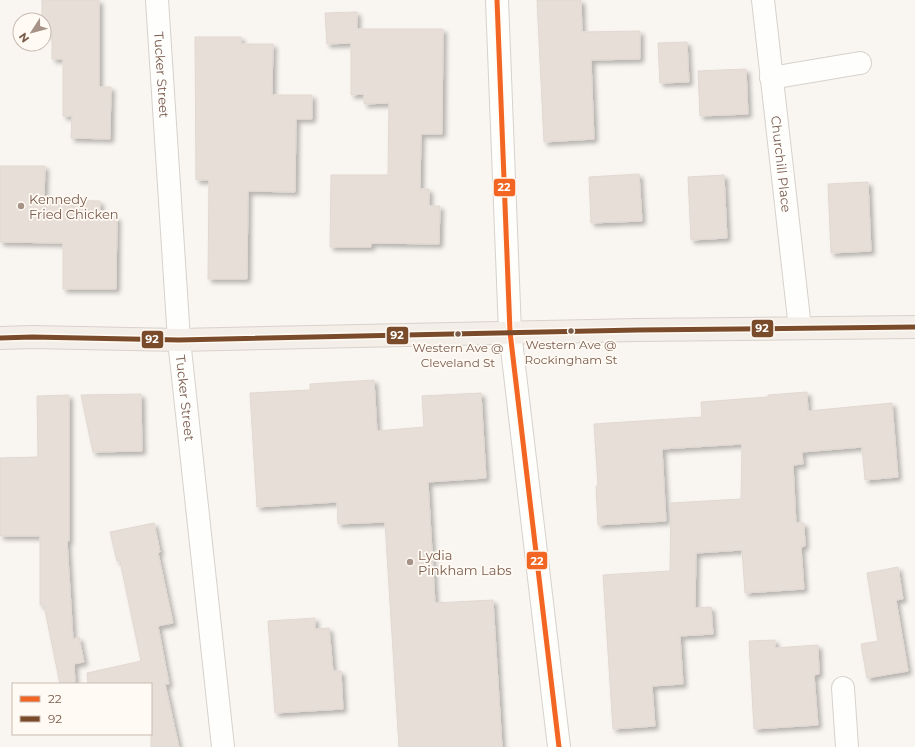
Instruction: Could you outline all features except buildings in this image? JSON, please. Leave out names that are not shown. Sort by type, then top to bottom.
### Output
[{"type":"main road","points":[[0,338],[32,337],[179,340],[510,332],[915,327]]},
{"type":"street","name":"Tucker Street","points":[[157,0],[179,340],[223,747]]},
{"type":"street","points":[[497,0],[510,332],[559,747]]},
{"type":"street","name":"Churchill Place","points":[[766,1],[771,78],[800,328]]},
{"type":"street","points":[[771,78],[860,63]]},
{"type":"street","points":[[843,688],[847,747]]},
{"type":"transit line","name":"22","points":[[497,0],[510,332],[559,747]]},
{"type":"transit line","name":"92","points":[[0,338],[32,337],[179,340],[637,330],[915,327]]},
{"type":"place","name":"Kennedy Fried Chicken","points":[[21,206]]},
{"type":"place","name":"Western Ave @ Rockingham St","points":[[571,331]]},
{"type":"place","name":"Western Ave @ Cleveland St","points":[[458,334]]},
{"type":"place","name":"Lydia Pinkham Labs","points":[[410,562]]}]
